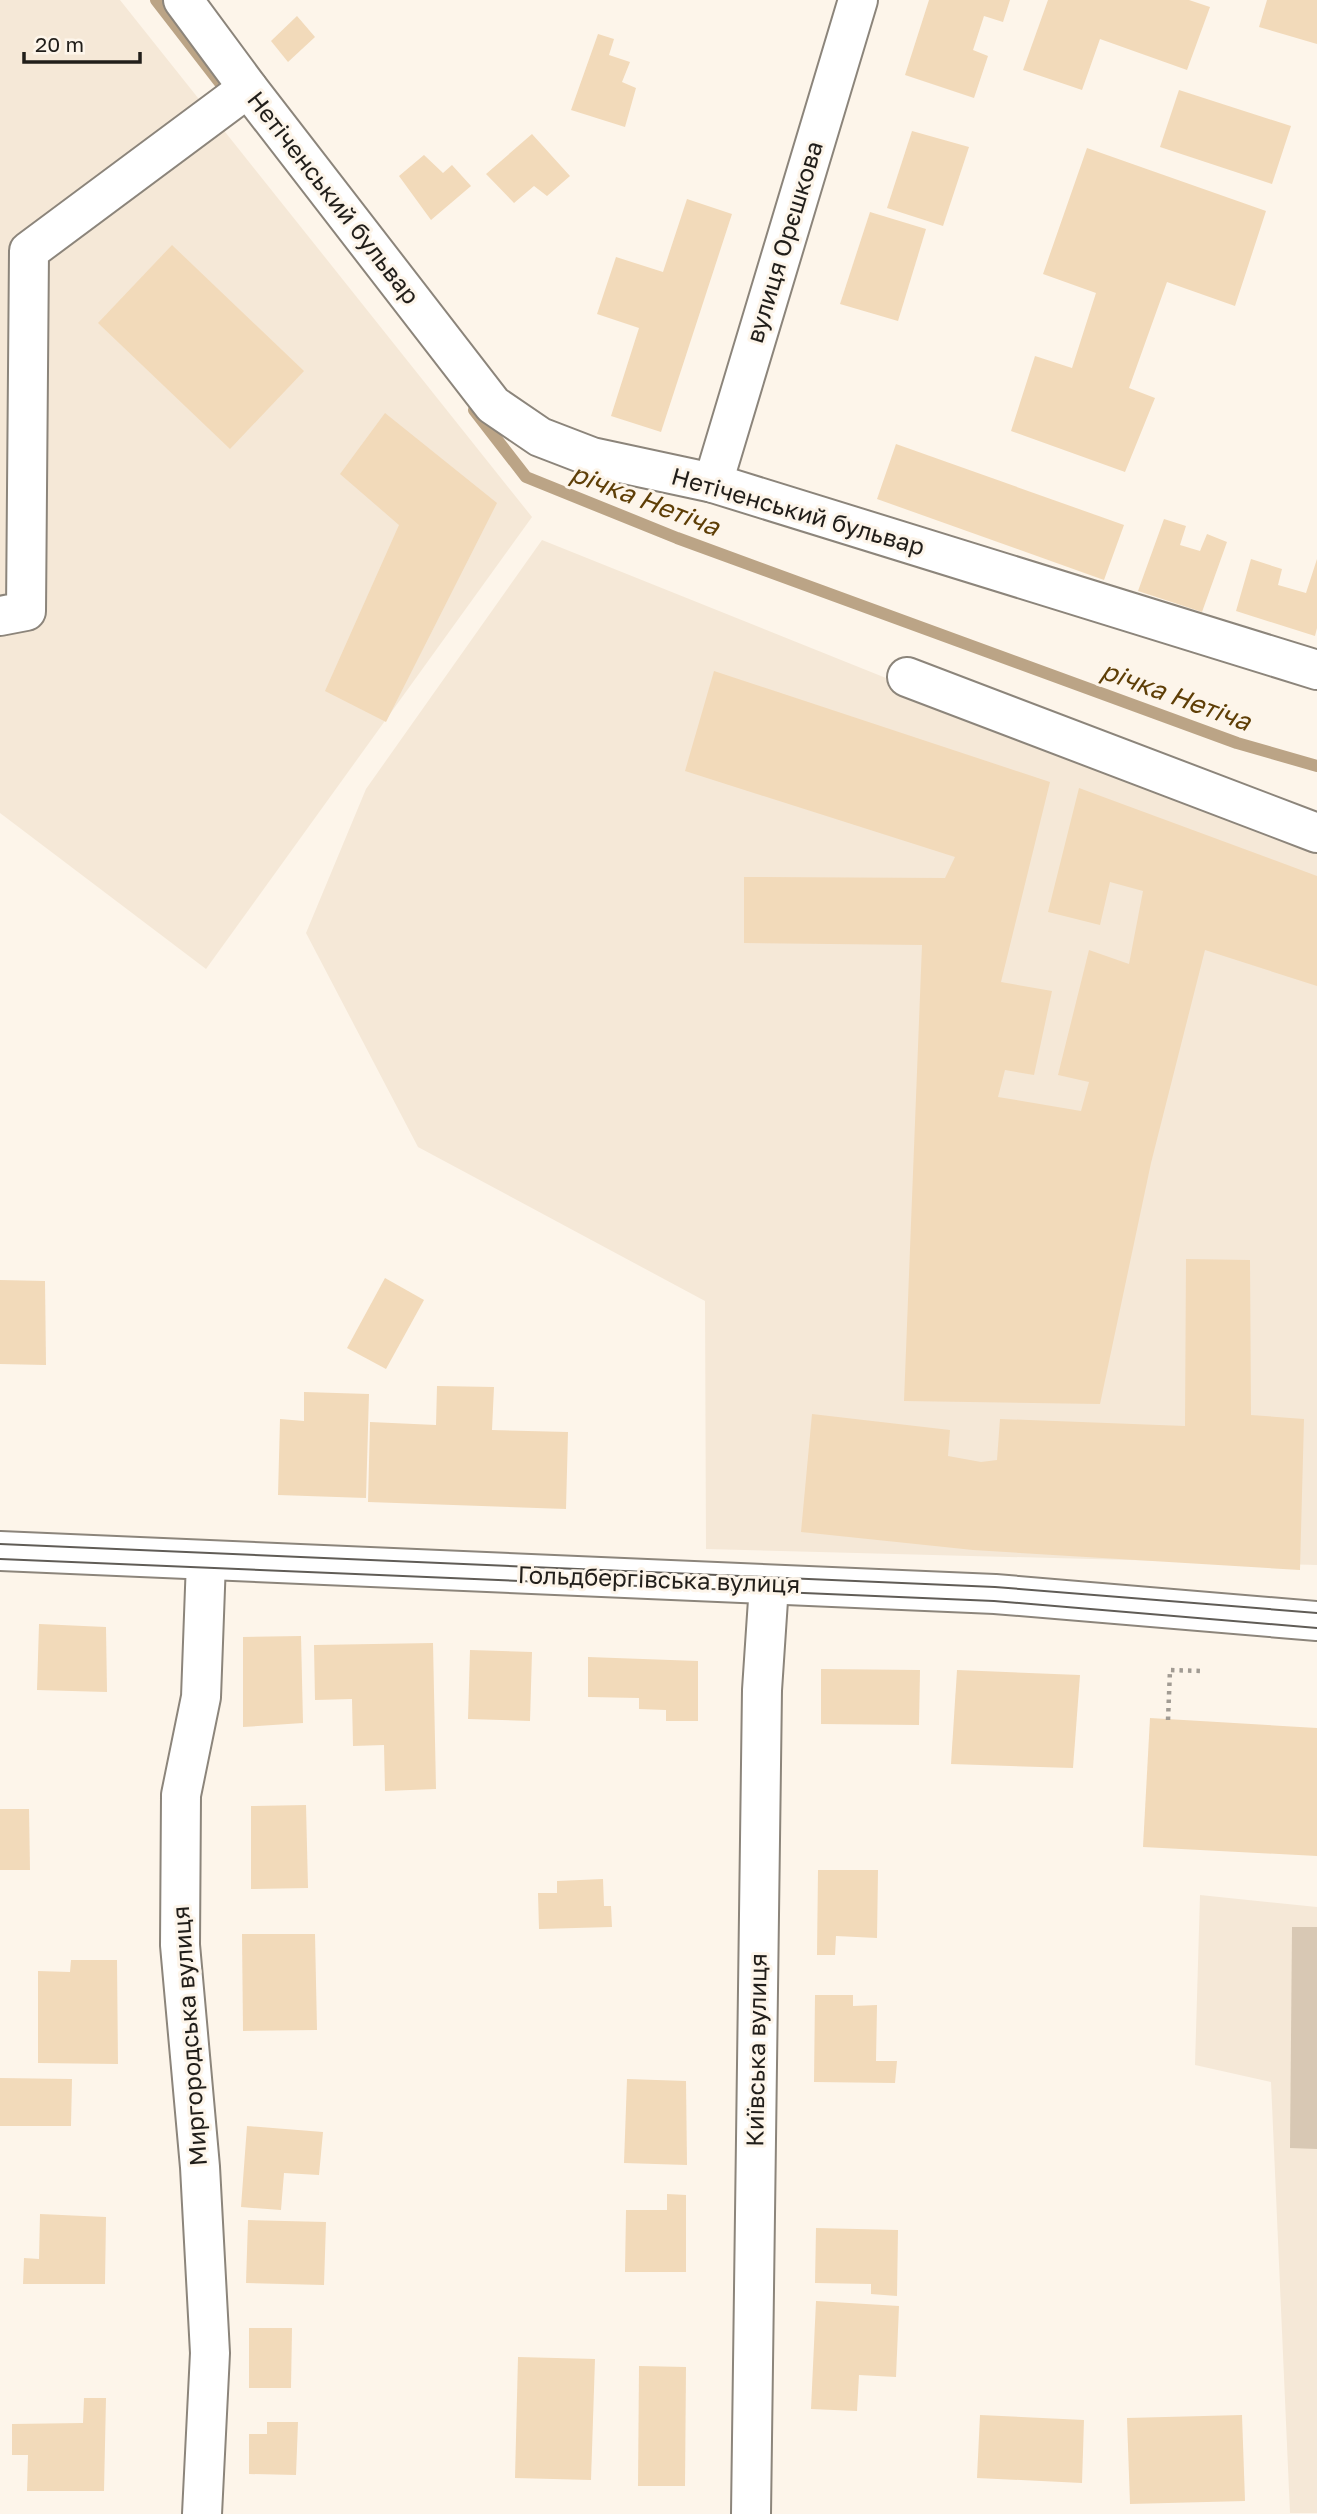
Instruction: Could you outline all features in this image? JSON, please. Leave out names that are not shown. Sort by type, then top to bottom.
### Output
[{"type":"street","name":"Нетіченський бульвар","points":[[183,0],[492,405],[540,437],[592,457],[713,483],[1317,670]]},
{"type":"street","name":"вулиця Орєшкова","points":[[713,483],[858,0]]},
{"type":"street","points":[[0,615],[26,611],[29,251],[248,88]]},
{"type":"street","points":[[908,677],[1317,833]]},
{"type":"street","name":"Гольдбергівська вулиця","points":[[0,1552],[995,1594],[1317,1621]]},
{"type":"street","name":"Миргородська вулиця","points":[[202,2514],[210,2353],[200,2168],[180,1945],[181,1795],[201,1697],[206,1561]]},
{"type":"street","name":"Київська вулиця","points":[[751,2514],[762,1703],[769,1585]]},
{"type":"path","points":[[1168,1720],[1170,1670],[1203,1671]]},
{"type":"shaded area","points":[[0,0],[120,0],[532,517],[206,969],[0,813]]},
{"type":"shaded area","points":[[542,540],[1317,851],[1317,1565],[706,1549],[705,1301],[418,1147],[306,933],[366,789]]},
{"type":"shaded area","points":[[1200,1895],[1317,1907],[1317,2513],[1290,2513],[1271,2082],[1195,2065]]},
{"type":"shaded area","points":[[1292,1927],[1317,1927],[1317,2149],[1290,2148]]},
{"type":"building","points":[[929,0],[1010,0],[1003,22],[984,16],[973,50],[988,56],[974,98],[905,75]]},
{"type":"building","points":[[1048,0],[1189,0],[1210,7],[1187,70],[1100,39],[1082,90],[1023,70]]},
{"type":"building","points":[[1267,0],[1317,0],[1317,44],[1259,27]]},
{"type":"building","points":[[297,16],[315,37],[288,62],[271,41]]},
{"type":"building","points":[[598,34],[614,39],[609,55],[630,62],[622,82],[636,88],[625,127],[571,110]]},
{"type":"building","points":[[1179,90],[1291,126],[1272,184],[1160,147]]},
{"type":"building","points":[[912,131],[969,147],[943,226],[887,208]]},
{"type":"building","points":[[532,134],[570,176],[547,196],[534,186],[514,203],[486,174]]},
{"type":"building","points":[[1087,148],[1266,211],[1235,306],[1167,282],[1129,388],[1155,398],[1125,472],[1011,431],[1035,356],[1072,368],[1096,293],[1043,274]]},
{"type":"building","points":[[424,155],[443,173],[452,165],[471,186],[431,220],[399,176]]},
{"type":"building","points":[[687,199],[732,214],[661,432],[611,416],[639,328],[597,314],[616,257],[663,272]]},
{"type":"building","points":[[870,212],[926,229],[898,321],[840,304]]},
{"type":"building","points":[[172,245],[304,371],[230,449],[98,323]]},
{"type":"building","points":[[385,413],[497,503],[386,722],[325,691],[399,525],[340,474]]},
{"type":"building","points":[[896,444],[1124,525],[1104,580],[877,499]]},
{"type":"building","points":[[1164,519],[1186,526],[1180,545],[1200,551],[1207,534],[1227,542],[1202,612],[1138,591]]},
{"type":"building","points":[[1251,559],[1282,569],[1278,585],[1306,593],[1317,559],[1315,636],[1236,611]]},
{"type":"building","points":[[714,671],[1050,782],[1001,982],[1052,991],[1034,1075],[1005,1070],[998,1097],[1081,1111],[1089,1082],[1058,1075],[1089,950],[1129,964],[1143,891],[1110,882],[1100,925],[1048,912],[1079,788],[1317,876],[1317,986],[1205,950],[1151,1163],[1100,1404],[904,1401],[922,945],[744,943],[744,877],[945,878],[955,857],[685,771]]},
{"type":"building","points":[[1186,1259],[1250,1260],[1251,1415],[1304,1419],[1300,1570],[973,1550],[801,1532],[812,1414],[950,1430],[948,1456],[981,1462],[997,1460],[1000,1419],[1185,1426]]},
{"type":"building","points":[[385,1278],[424,1300],[386,1369],[347,1348]]},
{"type":"building","points":[[0,1280],[45,1281],[46,1365],[0,1364]]},
{"type":"building","points":[[437,1386],[494,1387],[492,1430],[568,1432],[566,1509],[368,1502],[370,1422],[436,1425]]},
{"type":"building","points":[[304,1392],[369,1394],[366,1498],[278,1495],[280,1419],[304,1421]]},
{"type":"building","points":[[39,1624],[106,1627],[107,1692],[37,1690]]},
{"type":"building","points":[[301,1636],[303,1723],[243,1727],[243,1637]]},
{"type":"building","points":[[433,1643],[436,1789],[385,1791],[384,1745],[353,1746],[352,1699],[315,1700],[314,1645]]},
{"type":"building","points":[[470,1650],[532,1652],[530,1721],[468,1719]]},
{"type":"building","points":[[588,1657],[698,1661],[698,1721],[666,1721],[666,1710],[639,1709],[639,1698],[588,1697]]},
{"type":"building","points":[[821,1669],[920,1670],[919,1725],[821,1724]]},
{"type":"building","points":[[957,1670],[1080,1675],[1073,1768],[951,1764]]},
{"type":"building","points":[[1150,1718],[1317,1728],[1317,1856],[1143,1847]]},
{"type":"building","points":[[306,1805],[308,1888],[251,1889],[251,1806]]},
{"type":"building","points":[[0,1809],[29,1809],[30,1870],[0,1870]]},
{"type":"building","points":[[818,1870],[878,1870],[877,1938],[836,1936],[835,1955],[817,1955]]},
{"type":"building","points":[[603,1879],[604,1906],[611,1906],[612,1927],[539,1929],[538,1893],[557,1893],[557,1881]]},
{"type":"building","points":[[242,1934],[315,1934],[317,2030],[243,2031]]},
{"type":"building","points":[[71,1960],[117,1960],[118,2064],[38,2063],[38,1971],[70,1972]]},
{"type":"building","points":[[815,1995],[853,1995],[853,2006],[877,2005],[876,2061],[897,2061],[895,2083],[814,2082]]},
{"type":"building","points":[[0,2078],[72,2079],[71,2126],[0,2126]]},
{"type":"building","points":[[627,2079],[686,2081],[687,2165],[624,2163]]},
{"type":"building","points":[[247,2126],[323,2132],[319,2175],[284,2173],[281,2210],[241,2207]]},
{"type":"building","points":[[667,2194],[686,2195],[686,2272],[625,2272],[626,2210],[667,2210]]},
{"type":"building","points":[[40,2214],[106,2217],[105,2284],[23,2284],[24,2258],[39,2259]]},
{"type":"building","points":[[248,2220],[326,2222],[324,2285],[246,2283]]},
{"type":"building","points":[[816,2228],[898,2230],[897,2296],[871,2294],[871,2284],[815,2283]]},
{"type":"building","points":[[816,2301],[899,2306],[896,2377],[859,2375],[857,2411],[811,2409]]},
{"type":"building","points":[[249,2328],[292,2328],[291,2388],[249,2388]]},
{"type":"building","points":[[518,2357],[595,2359],[591,2480],[515,2478]]},
{"type":"building","points":[[639,2366],[686,2367],[685,2486],[638,2486]]},
{"type":"building","points":[[84,2398],[106,2398],[104,2491],[27,2491],[28,2455],[12,2455],[12,2424],[83,2423]]},
{"type":"building","points":[[980,2415],[1084,2420],[1082,2483],[977,2478]]},
{"type":"building","points":[[1242,2415],[1245,2501],[1130,2504],[1127,2418]]},
{"type":"building","points":[[267,2422],[298,2422],[296,2475],[249,2474],[249,2434],[267,2434]]},
{"type":"waterway","name":"річка Нетіча","points":[[156,0],[231,97]]},
{"type":"waterway","name":"річка Нетіча","points":[[474,410],[526,477],[677,538],[1237,743],[1317,766]]},
{"type":"tram line","points":[[0,1544],[995,1587],[1317,1613]]},
{"type":"tram line","points":[[0,1559],[994,1601],[1317,1628]]}]
